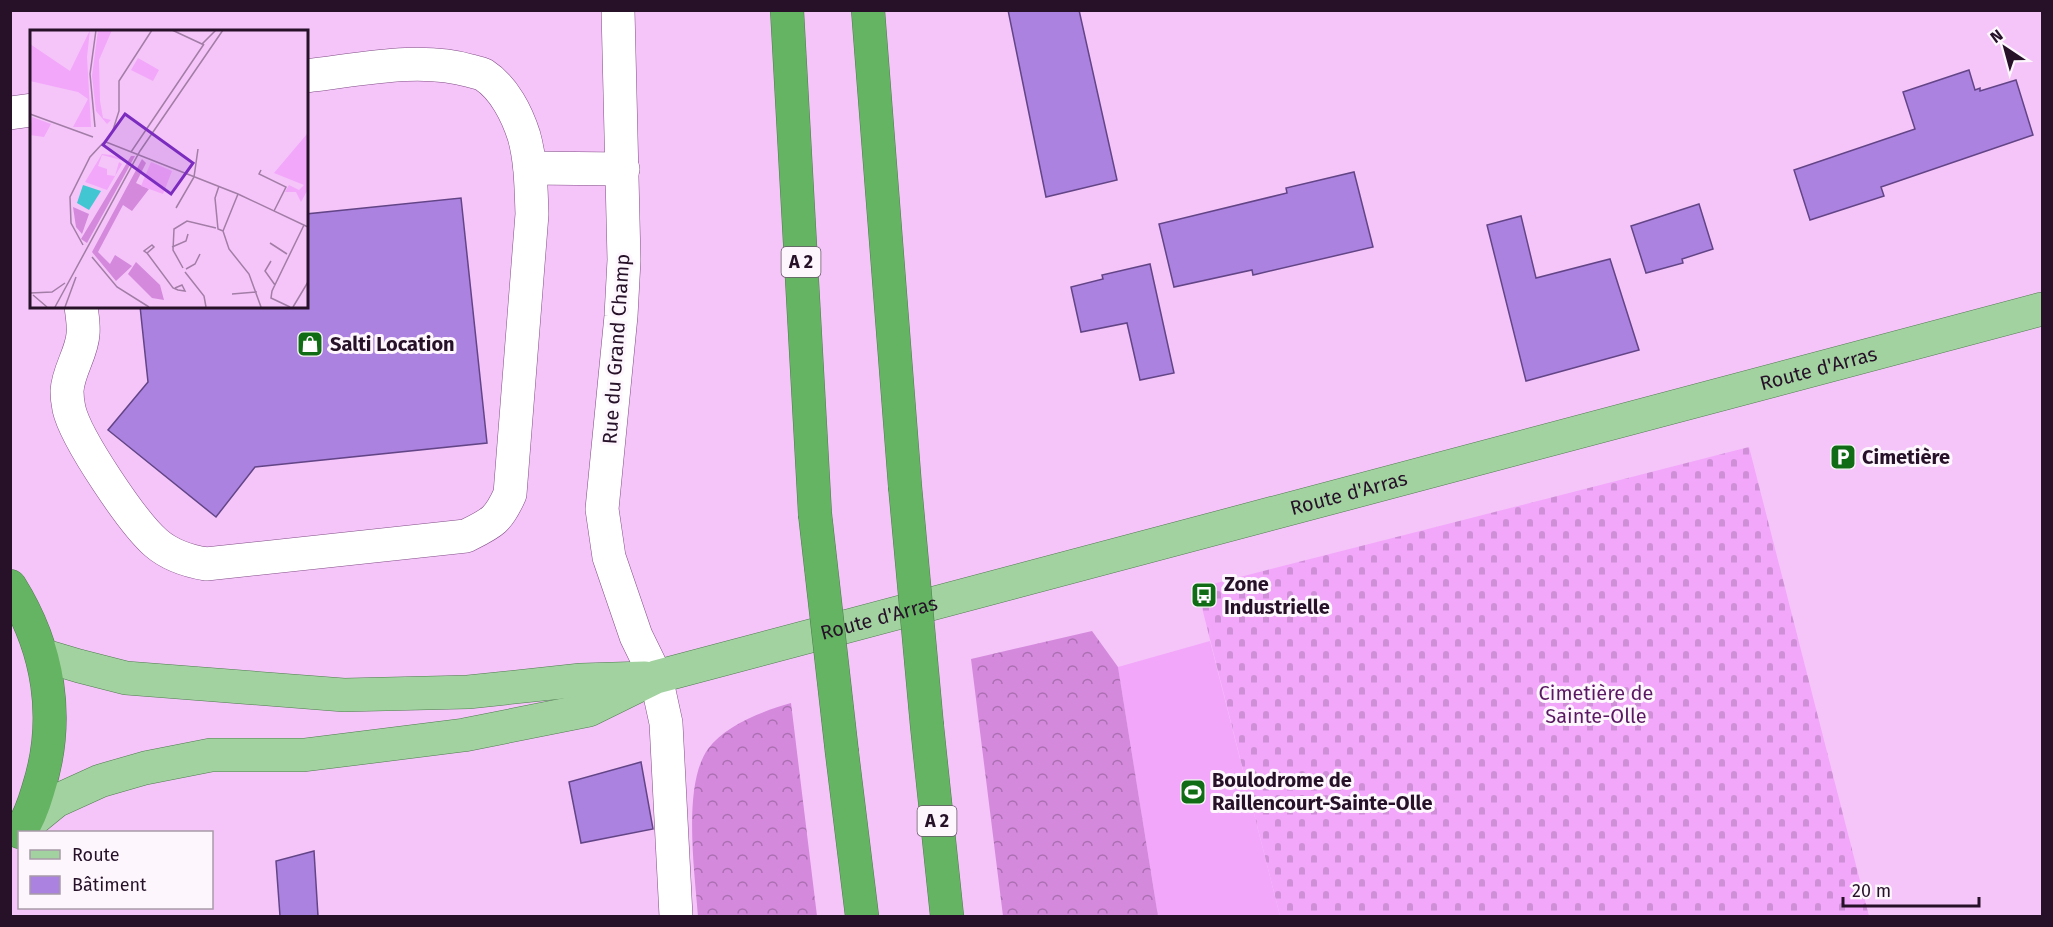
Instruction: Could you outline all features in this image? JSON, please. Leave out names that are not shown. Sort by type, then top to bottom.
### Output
[{"type":"highway","name":"A 2","points":[[787,10],[815,514],[862,916]]},
{"type":"highway","name":"A 2","points":[[868,10],[904,486],[948,916]]},
{"type":"highway","points":[[10,586],[34,629],[48,684],[51,713],[50,743],[44,772],[35,800],[20,831]]},
{"type":"main road","name":"Route d'Arras","points":[[656,677],[2043,309]]},
{"type":"main road","points":[[42,655],[126,678],[344,695],[468,692],[581,680],[656,677]]},
{"type":"main road","points":[[22,831],[56,801],[100,781],[145,768],[211,755],[304,755],[464,735],[588,710],[656,677]]},
{"type":"street","name":"Rue du Grand Champ","points":[[618,10],[624,260],[621,316],[602,508],[606,546],[636,636],[656,677],[666,723],[676,916]]},
{"type":"street","points":[[81,308],[83,334],[67,390],[69,410],[90,452],[124,505],[156,543],[172,555],[207,564],[466,536],[492,523],[502,512],[510,494],[532,214],[530,168],[516,114],[502,93],[483,75],[460,68],[425,63],[308,76]]},
{"type":"street","points":[[10,113],[30,110]]},
{"type":"street","points":[[530,168],[623,181]]},
{"type":"green space","name":"Cimetière de Sainte-Olle","points":[[1749,447],[1869,916],[1280,916],[1197,588]]},
{"type":"green space","points":[[1092,631],[1118,667],[1158,916],[1003,916],[971,659]]},
{"type":"green space","name":"Boulodrome de Raillencourt-Sainte-Olle","points":[[1210,641],[1280,916],[1158,916],[1118,667]]},
{"type":"green space","points":[[791,703],[817,916],[698,916],[692,830],[695,784],[700,765],[715,740],[734,726]]},
{"type":"building","points":[[1008,10],[1079,10],[1117,180],[1046,197]]},
{"type":"building","points":[[1969,70],[1975,90],[1980,88],[1980,91],[2016,80],[2033,135],[1881,187],[1884,196],[1810,220],[1794,170],[1915,129],[1903,92]]},
{"type":"building","points":[[1354,172],[1373,247],[1253,275],[1252,270],[1174,287],[1159,224],[1287,193],[1286,188]]},
{"type":"building","name":"Salti Location","points":[[461,198],[487,443],[255,467],[216,517],[108,430],[148,382],[140,308],[308,308],[308,214]]},
{"type":"building","points":[[1699,204],[1713,249],[1682,259],[1683,263],[1646,273],[1631,226]]},
{"type":"building","points":[[1521,216],[1536,278],[1610,259],[1639,350],[1526,381],[1487,225]]},
{"type":"building","points":[[1150,264],[1174,373],[1140,380],[1127,323],[1081,332],[1071,287],[1103,279],[1102,275]]},
{"type":"building","points":[[641,762],[653,829],[581,843],[569,782]]},
{"type":"building","points":[[314,851],[318,916],[280,916],[276,861]]},
{"type":"place","name":"Salti Location","points":[[310,344]]},
{"type":"place","name":"Cimetière","points":[[1843,457]]},
{"type":"place","name":"Zone Industrielle","points":[[1204,595]]},
{"type":"place","name":"Boulodrome de Raillencourt-Sainte-Olle","points":[[1193,792]]}]
